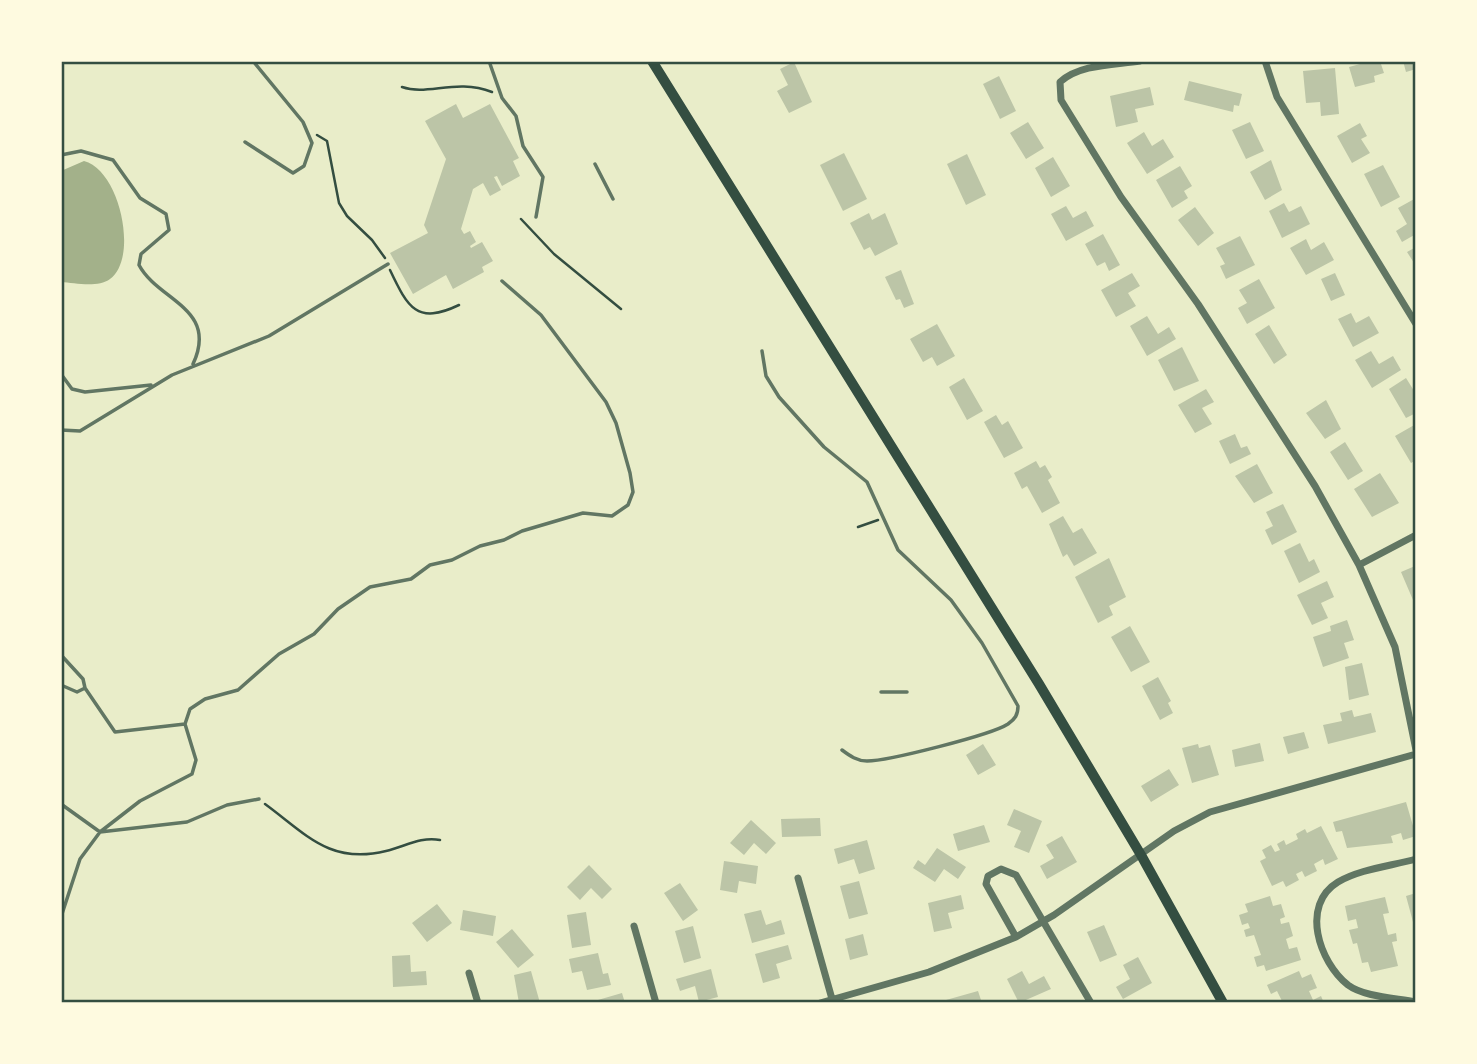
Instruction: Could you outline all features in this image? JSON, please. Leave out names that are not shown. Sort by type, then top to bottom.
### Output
[{"type":"main road","points":[[652,61],[1032,673],[1141,855],[1223,1003]]},
{"type":"street","points":[[820,1003],[929,972],[1016,937],[1043,922],[1174,831],[1210,812],[1416,752],[1395,647],[1359,565],[1315,486],[1246,384],[1198,304],[1121,197],[1061,100],[1060,82],[1067,76],[1083,70],[1140,61]]},
{"type":"street","points":[[1265,61],[1276,97],[1416,324]]},
{"type":"street","points":[[1359,565],[1416,535]]},
{"type":"street","points":[[1416,859],[1338,882],[1321,899],[1315,921],[1317,935],[1337,975],[1349,986],[1416,1002]]},
{"type":"street","points":[[1016,937],[986,884],[988,876],[1001,869],[1016,875],[1091,1003]]},
{"type":"street","points":[[798,878],[832,999]]},
{"type":"street","points":[[634,926],[656,1003]]},
{"type":"street","points":[[469,973],[478,1003]]},
{"type":"lane","points":[[245,142],[289,172],[296,172],[308,160],[312,143],[310,134],[254,61]]},
{"type":"lane","points":[[489,61],[502,98],[516,116],[523,146],[543,177],[536,217]]},
{"type":"lane","points":[[61,155],[81,151],[113,160],[125,172],[140,198],[166,214],[169,230],[141,254],[139,265],[175,298],[197,327],[199,349],[192,366]]},
{"type":"lane","points":[[594,164],[613,199]]},
{"type":"lane","points":[[61,430],[80,431],[153,385],[192,366],[269,336],[388,264]]},
{"type":"lane","points":[[61,917],[80,859],[100,832],[140,801],[192,774],[196,760],[185,724],[190,709],[197,703],[239,690],[279,654],[314,634],[338,609],[370,587],[411,579],[430,565],[452,560],[480,546],[504,540],[522,531],[583,513],[612,516],[628,505],[632,483],[616,423],[606,402],[541,315],[502,281]]},
{"type":"lane","points":[[762,351],[766,376],[779,397],[824,447],[867,482],[898,550],[951,600],[982,643],[1017,701],[1018,712],[1005,726],[878,760],[861,761],[842,750]]},
{"type":"lane","points":[[61,374],[72,388],[85,392],[153,385]]},
{"type":"lane","points":[[61,655],[83,679],[85,688],[115,732],[185,724]]},
{"type":"lane","points":[[61,685],[77,692],[85,688]]},
{"type":"lane","points":[[881,692],[907,692]]},
{"type":"lane","points":[[61,804],[100,832],[187,822],[227,805],[259,799]]},
{"type":"path","points":[[402,87],[413,89],[469,85],[502,98]]},
{"type":"path","points":[[310,134],[327,141],[342,209],[379,248],[404,298],[420,313],[432,316],[459,305]]},
{"type":"path","points":[[521,219],[554,254],[621,309]]},
{"type":"path","points":[[858,527],[874,521],[883,522]]},
{"type":"path","points":[[259,799],[319,845],[335,853],[372,854],[426,839],[440,840]]},
{"type":"shaded area","points":[[84,161],[97,168],[107,180],[116,197],[124,235],[119,268],[110,279],[93,284],[61,282],[61,171]]},
{"type":"building","points":[[1380,61],[1384,73],[1374,76],[1375,82],[1355,87],[1349,67]]},
{"type":"building","points":[[1403,61],[1416,61],[1416,69],[1406,72]]},
{"type":"building","points":[[794,62],[812,102],[789,113],[777,91],[788,85],[780,69]]},
{"type":"building","points":[[1335,68],[1339,114],[1321,116],[1320,102],[1306,103],[1303,71]]},
{"type":"building","points":[[999,76],[1016,111],[1000,119],[983,84]]},
{"type":"building","points":[[1189,81],[1242,94],[1239,106],[1234,105],[1233,112],[1184,100]]},
{"type":"building","points":[[1150,87],[1154,105],[1135,109],[1138,122],[1116,127],[1110,96]]},
{"type":"building","points":[[456,104],[463,118],[490,104],[519,158],[513,161],[520,176],[502,186],[497,176],[494,177],[501,190],[490,196],[483,183],[473,189],[461,229],[464,234],[470,231],[476,242],[471,248],[482,242],[493,261],[482,267],[484,272],[453,289],[446,275],[413,294],[390,253],[428,233],[424,225],[446,159],[425,121]]},
{"type":"building","points":[[1028,122],[1044,148],[1026,159],[1010,133]]},
{"type":"building","points":[[1250,122],[1264,151],[1246,159],[1232,130]]},
{"type":"building","points":[[1360,123],[1367,136],[1361,139],[1370,153],[1352,163],[1337,136]]},
{"type":"building","points":[[1144,132],[1152,146],[1163,139],[1174,157],[1147,174],[1127,143]]},
{"type":"building","points":[[844,153],[867,199],[843,211],[820,165]]},
{"type":"building","points":[[967,154],[986,195],[966,205],[947,164]]},
{"type":"building","points":[[1053,157],[1070,186],[1051,197],[1035,168]]},
{"type":"building","points":[[1271,160],[1282,190],[1265,200],[1250,172]]},
{"type":"building","points":[[1383,165],[1400,197],[1381,207],[1364,174]]},
{"type":"building","points":[[1180,166],[1192,186],[1184,191],[1188,198],[1172,208],[1156,180]]},
{"type":"building","points":[[1416,198],[1416,234],[1402,242],[1396,231],[1407,224],[1398,208]]},
{"type":"building","points":[[1284,203],[1289,212],[1301,206],[1310,224],[1282,238],[1269,211]]},
{"type":"building","points":[[1066,206],[1073,218],[1086,211],[1094,226],[1066,241],[1051,214]]},
{"type":"building","points":[[1195,207],[1214,233],[1198,246],[1178,220]]},
{"type":"building","points":[[869,213],[872,220],[885,213],[898,244],[875,256],[870,247],[864,250],[850,223]]},
{"type":"building","points":[[1103,234],[1120,265],[1109,271],[1105,262],[1097,266],[1085,244]]},
{"type":"building","points":[[1240,236],[1255,265],[1226,279],[1220,266],[1225,264],[1216,248]]},
{"type":"building","points":[[1306,239],[1311,250],[1324,242],[1334,260],[1306,275],[1290,248]]},
{"type":"building","points":[[1416,247],[1416,266],[1407,252]]},
{"type":"building","points":[[901,270],[914,304],[904,308],[900,299],[896,300],[885,277]]},
{"type":"building","points":[[1132,273],[1140,286],[1128,293],[1136,306],[1116,317],[1101,290]]},
{"type":"building","points":[[1335,273],[1345,295],[1331,301],[1321,279]]},
{"type":"building","points":[[1259,279],[1275,308],[1247,324],[1238,308],[1247,303],[1239,290]]},
{"type":"building","points":[[1351,313],[1356,323],[1369,316],[1379,333],[1353,347],[1338,319]]},
{"type":"building","points":[[1147,316],[1158,334],[1169,327],[1176,339],[1147,356],[1130,326]]},
{"type":"building","points":[[937,324],[955,356],[937,366],[932,357],[923,362],[910,339]]},
{"type":"building","points":[[1269,325],[1287,355],[1274,364],[1255,334]]},
{"type":"building","points":[[1182,347],[1199,381],[1174,391],[1158,360]]},
{"type":"building","points":[[1371,351],[1379,364],[1393,356],[1401,370],[1372,388],[1355,360]]},
{"type":"building","points":[[964,378],[983,411],[967,420],[949,387]]},
{"type":"building","points":[[1406,378],[1416,394],[1416,413],[1406,418],[1389,389]]},
{"type":"building","points":[[1206,389],[1214,402],[1202,408],[1212,424],[1195,433],[1178,405]]},
{"type":"building","points":[[1326,400],[1341,429],[1325,439],[1306,413]]},
{"type":"building","points":[[996,415],[1002,425],[1008,421],[1023,448],[1004,458],[984,422]]},
{"type":"building","points":[[1416,424],[1416,460],[1411,463],[1395,436]]},
{"type":"building","points":[[1235,434],[1241,448],[1247,446],[1251,454],[1230,464],[1219,441]]},
{"type":"building","points":[[1345,442],[1363,471],[1348,480],[1330,452]]},
{"type":"building","points":[[1036,461],[1040,468],[1045,465],[1052,477],[1048,480],[1060,503],[1042,513],[1027,486],[1022,489],[1014,473]]},
{"type":"building","points":[[1257,464],[1273,493],[1254,503],[1235,476]]},
{"type":"building","points":[[1380,473],[1399,503],[1372,517],[1354,489]]},
{"type":"building","points":[[1283,504],[1297,532],[1272,545],[1265,530],[1273,526],[1266,512]]},
{"type":"building","points":[[1063,516],[1073,533],[1082,528],[1097,553],[1074,566],[1067,554],[1063,557],[1049,524]]},
{"type":"building","points":[[1300,543],[1309,562],[1314,559],[1320,572],[1299,583],[1284,551]]},
{"type":"building","points":[[1109,558],[1126,597],[1109,606],[1113,615],[1098,623],[1075,577]]},
{"type":"building","points":[[1415,566],[1416,598],[1413,600],[1401,572]]},
{"type":"building","points":[[1327,581],[1334,597],[1321,603],[1328,618],[1312,625],[1297,595]]},
{"type":"building","points":[[1347,620],[1354,640],[1344,643],[1349,658],[1323,667],[1313,637],[1331,631],[1330,626]]},
{"type":"building","points":[[1130,626],[1150,662],[1131,672],[1111,637]]},
{"type":"building","points":[[1362,663],[1369,695],[1349,700],[1345,667]]},
{"type":"building","points":[[1158,677],[1171,701],[1168,703],[1173,713],[1160,720],[1142,686]]},
{"type":"building","points":[[1352,710],[1354,717],[1371,713],[1376,732],[1328,744],[1323,725],[1342,721],[1340,713]]},
{"type":"building","points":[[1304,732],[1309,748],[1288,754],[1283,737]]},
{"type":"building","points":[[1260,743],[1264,761],[1235,767],[1232,750]]},
{"type":"building","points":[[983,744],[996,765],[978,775],[966,755]]},
{"type":"building","points":[[1198,744],[1199,748],[1210,745],[1219,775],[1192,783],[1182,748]]},
{"type":"building","points":[[1169,769],[1179,785],[1151,802],[1141,786]]},
{"type":"building","points":[[1406,802],[1416,836],[1403,840],[1401,833],[1391,836],[1393,843],[1347,848],[1342,831],[1336,832],[1333,822]]},
{"type":"building","points":[[1014,809],[1042,821],[1029,853],[1014,847],[1021,831],[1007,825]]},
{"type":"building","points":[[820,818],[821,836],[782,837],[781,819]]},
{"type":"building","points":[[751,820],[776,843],[766,854],[754,843],[744,855],[730,843]]},
{"type":"building","points":[[984,825],[990,842],[958,851],[953,834]]},
{"type":"building","points":[[1321,826],[1338,859],[1325,865],[1323,859],[1314,864],[1317,871],[1305,877],[1302,871],[1296,874],[1299,880],[1286,887],[1283,881],[1272,886],[1260,861],[1266,858],[1262,850],[1271,845],[1275,852],[1280,850],[1277,844],[1284,840],[1286,845],[1298,839],[1296,834],[1305,829],[1307,833]]},
{"type":"building","points":[[1062,836],[1077,862],[1047,879],[1040,866],[1054,858],[1046,845]]},
{"type":"building","points":[[867,840],[875,869],[859,874],[854,859],[838,864],[834,849]]},
{"type":"building","points":[[937,848],[966,867],[958,879],[944,869],[935,882],[913,868],[918,860],[925,865]]},
{"type":"building","points":[[724,861],[758,866],[756,884],[739,881],[737,893],[720,890]]},
{"type":"building","points":[[589,865],[612,889],[602,899],[591,888],[580,900],[567,887]]},
{"type":"building","points":[[859,881],[868,914],[849,919],[840,886]]},
{"type":"building","points":[[680,883],[698,910],[683,921],[664,893]]},
{"type":"building","points":[[1416,893],[1416,922],[1413,922],[1406,896]]},
{"type":"building","points":[[961,895],[964,909],[948,913],[952,928],[934,932],[928,903]]},
{"type":"building","points":[[1270,896],[1273,906],[1281,904],[1285,917],[1280,919],[1281,924],[1289,922],[1293,936],[1286,939],[1289,949],[1297,947],[1301,960],[1266,971],[1264,965],[1257,967],[1254,957],[1261,955],[1254,935],[1246,937],[1244,930],[1250,928],[1248,923],[1242,925],[1239,915],[1248,912],[1245,904]]},
{"type":"building","points":[[1385,897],[1389,913],[1383,914],[1388,935],[1396,933],[1397,941],[1392,942],[1398,966],[1371,972],[1368,962],[1362,963],[1357,943],[1353,944],[1349,930],[1358,928],[1356,919],[1348,921],[1345,906]]},
{"type":"building","points":[[437,904],[452,923],[427,942],[412,923]]},
{"type":"building","points":[[463,910],[496,916],[493,936],[460,930]]},
{"type":"building","points":[[761,910],[766,925],[781,920],[785,934],[752,943],[744,914]]},
{"type":"building","points":[[586,912],[591,945],[572,948],[567,915]]},
{"type":"building","points":[[1104,925],[1117,955],[1100,962],[1087,932]]},
{"type":"building","points":[[693,926],[701,958],[684,963],[675,931]]},
{"type":"building","points":[[512,929],[534,955],[518,968],[496,942]]},
{"type":"building","points":[[863,934],[868,955],[850,960],[845,939]]},
{"type":"building","points":[[788,945],[792,959],[776,964],[780,978],[763,983],[755,954]]},
{"type":"building","points":[[598,953],[603,974],[608,973],[611,985],[587,990],[582,971],[572,973],[569,959]]},
{"type":"building","points":[[410,955],[411,972],[426,971],[427,985],[393,987],[392,956]]},
{"type":"building","points":[[1138,957],[1152,983],[1123,999],[1116,987],[1130,979],[1123,965]]},
{"type":"building","points":[[711,969],[718,997],[699,1002],[695,986],[680,991],[676,979]]},
{"type":"building","points":[[531,971],[540,1003],[519,1003],[514,975]]},
{"type":"building","points":[[1022,971],[1029,984],[1044,976],[1051,989],[1019,1003],[1007,979]]},
{"type":"building","points":[[1299,971],[1302,978],[1311,974],[1317,988],[1309,991],[1313,1000],[1321,996],[1324,1003],[1283,1003],[1277,991],[1271,994],[1267,985]]},
{"type":"building","points":[[978,991],[982,1003],[947,1003],[946,1000]]},
{"type":"building","points":[[622,993],[625,1003],[591,1003],[591,1002]]}]
